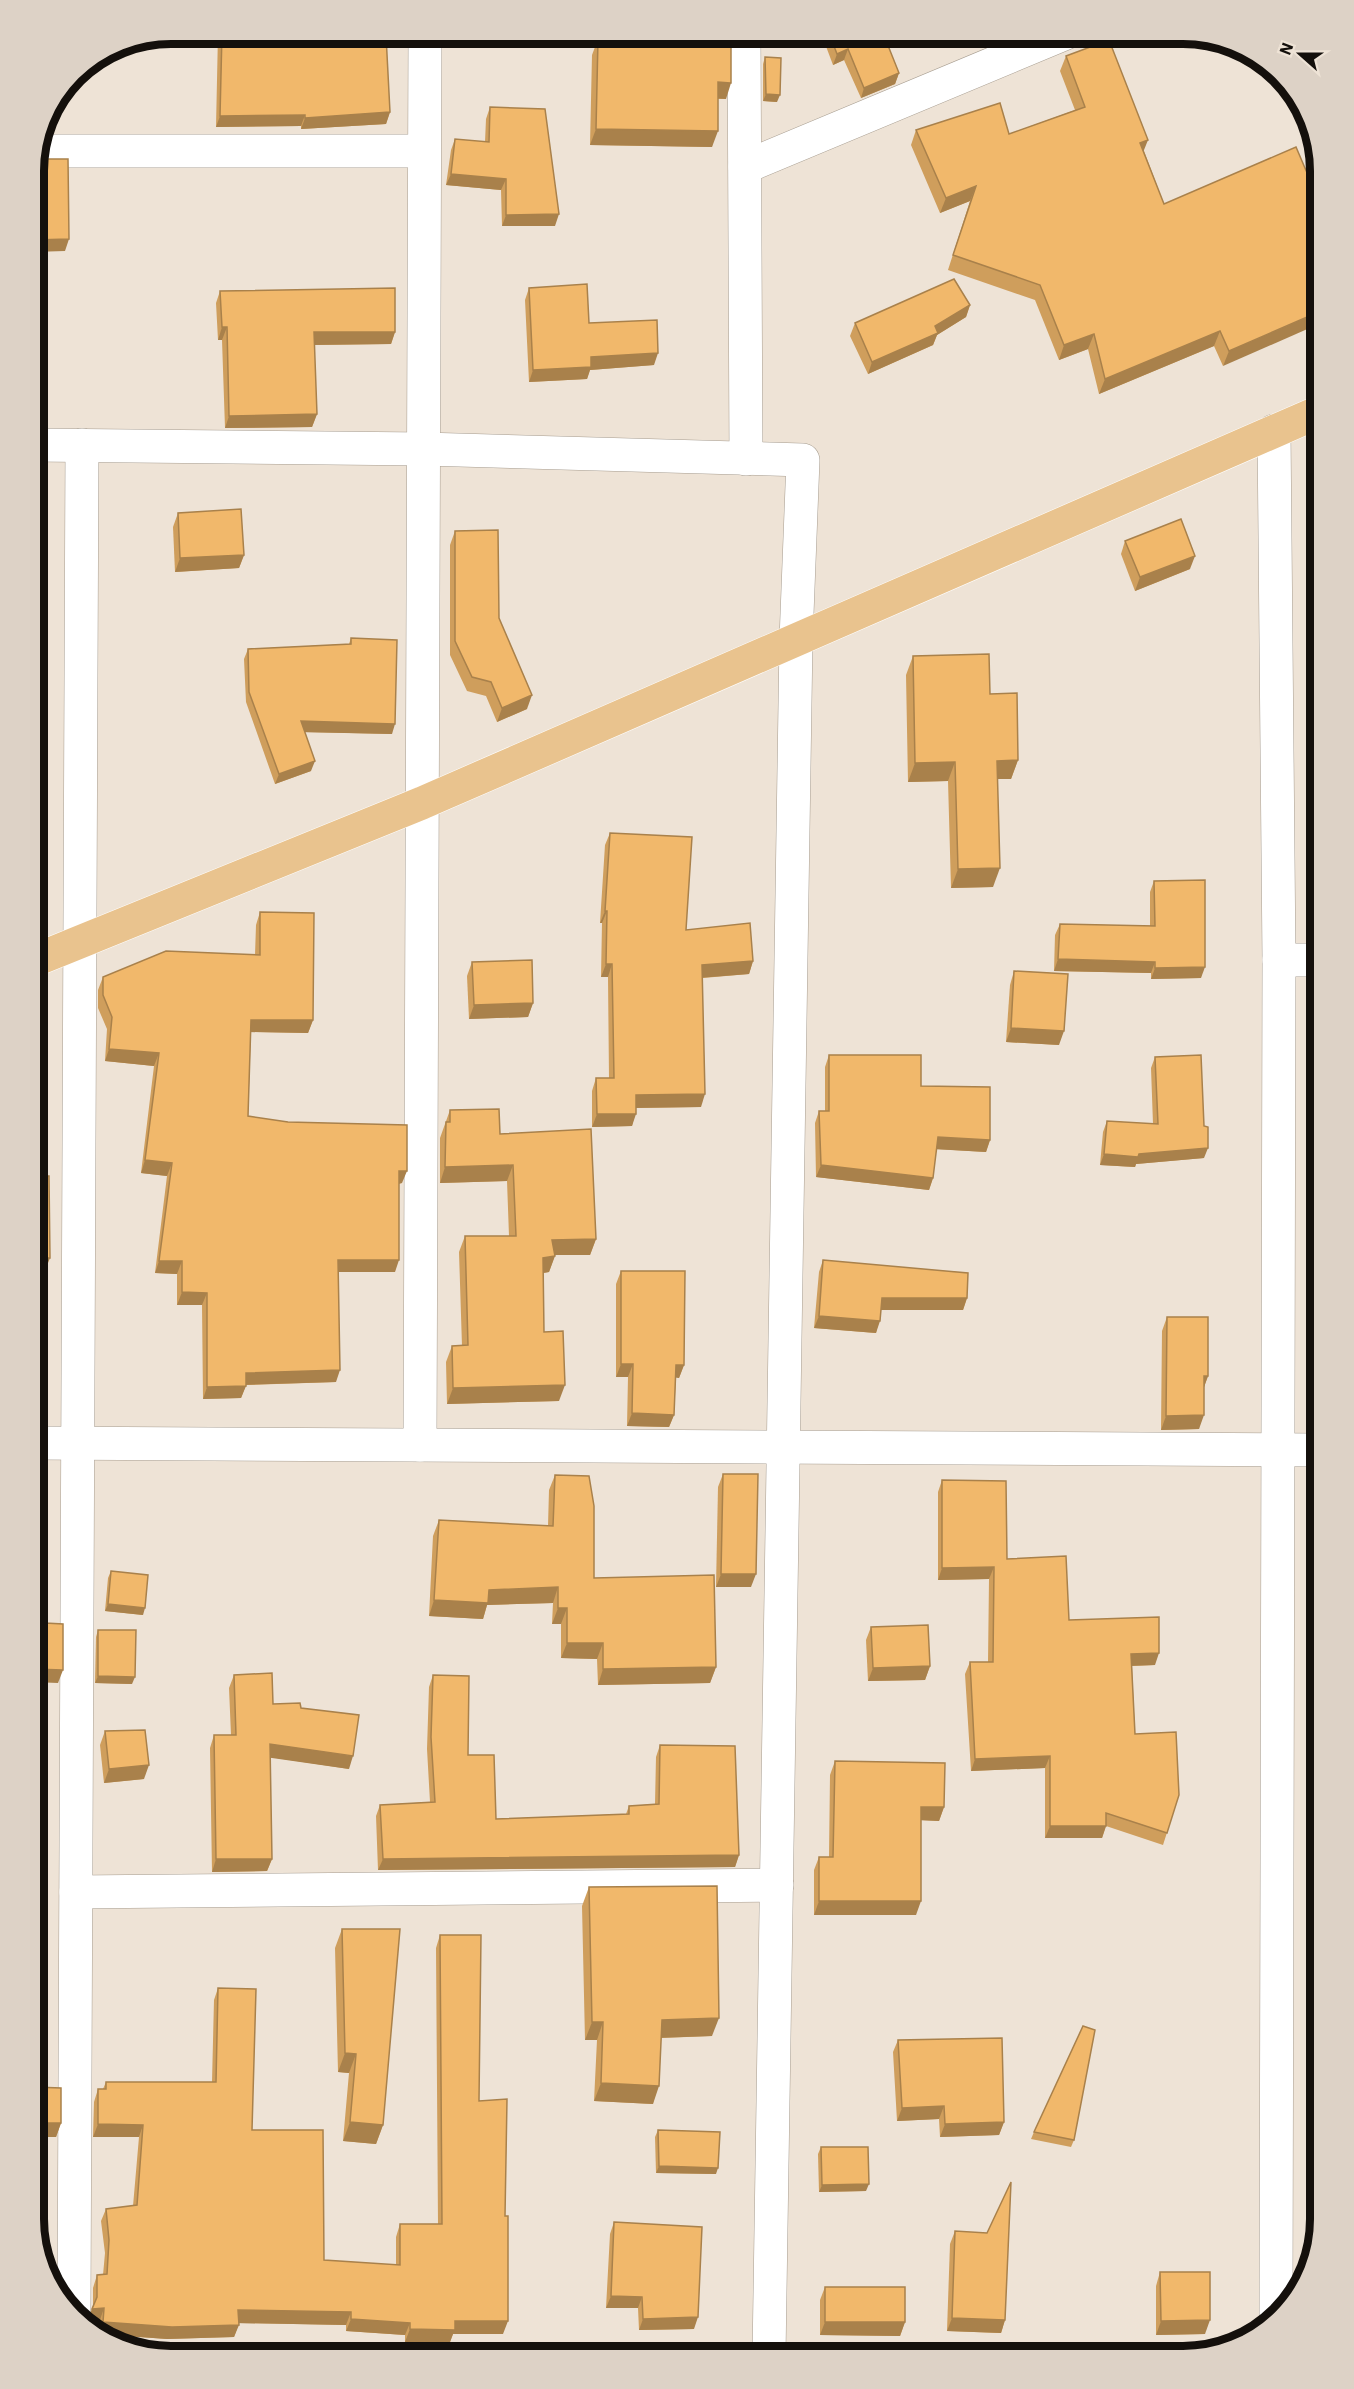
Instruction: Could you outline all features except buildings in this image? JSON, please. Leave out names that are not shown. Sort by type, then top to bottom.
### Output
[{"type":"main road","points":[[44,956],[422,804],[1310,416]]},
{"type":"street","points":[[420,1445],[425,44]]},
{"type":"street","points":[[744,44],[746,459]]},
{"type":"street","points":[[745,167],[1040,44]]},
{"type":"street","points":[[46,151],[424,150]]},
{"type":"street","points":[[1274,431],[1279,960],[1276,2305]]},
{"type":"street","points":[[44,444],[424,450],[803,460],[796,640],[769,2346]]},
{"type":"street","points":[[74,2301],[82,445]]},
{"type":"street","points":[[1279,960],[1310,960]]},
{"type":"street","points":[[44,1443],[1310,1450]]},
{"type":"street","points":[[75,1892],[777,1885]]}]
